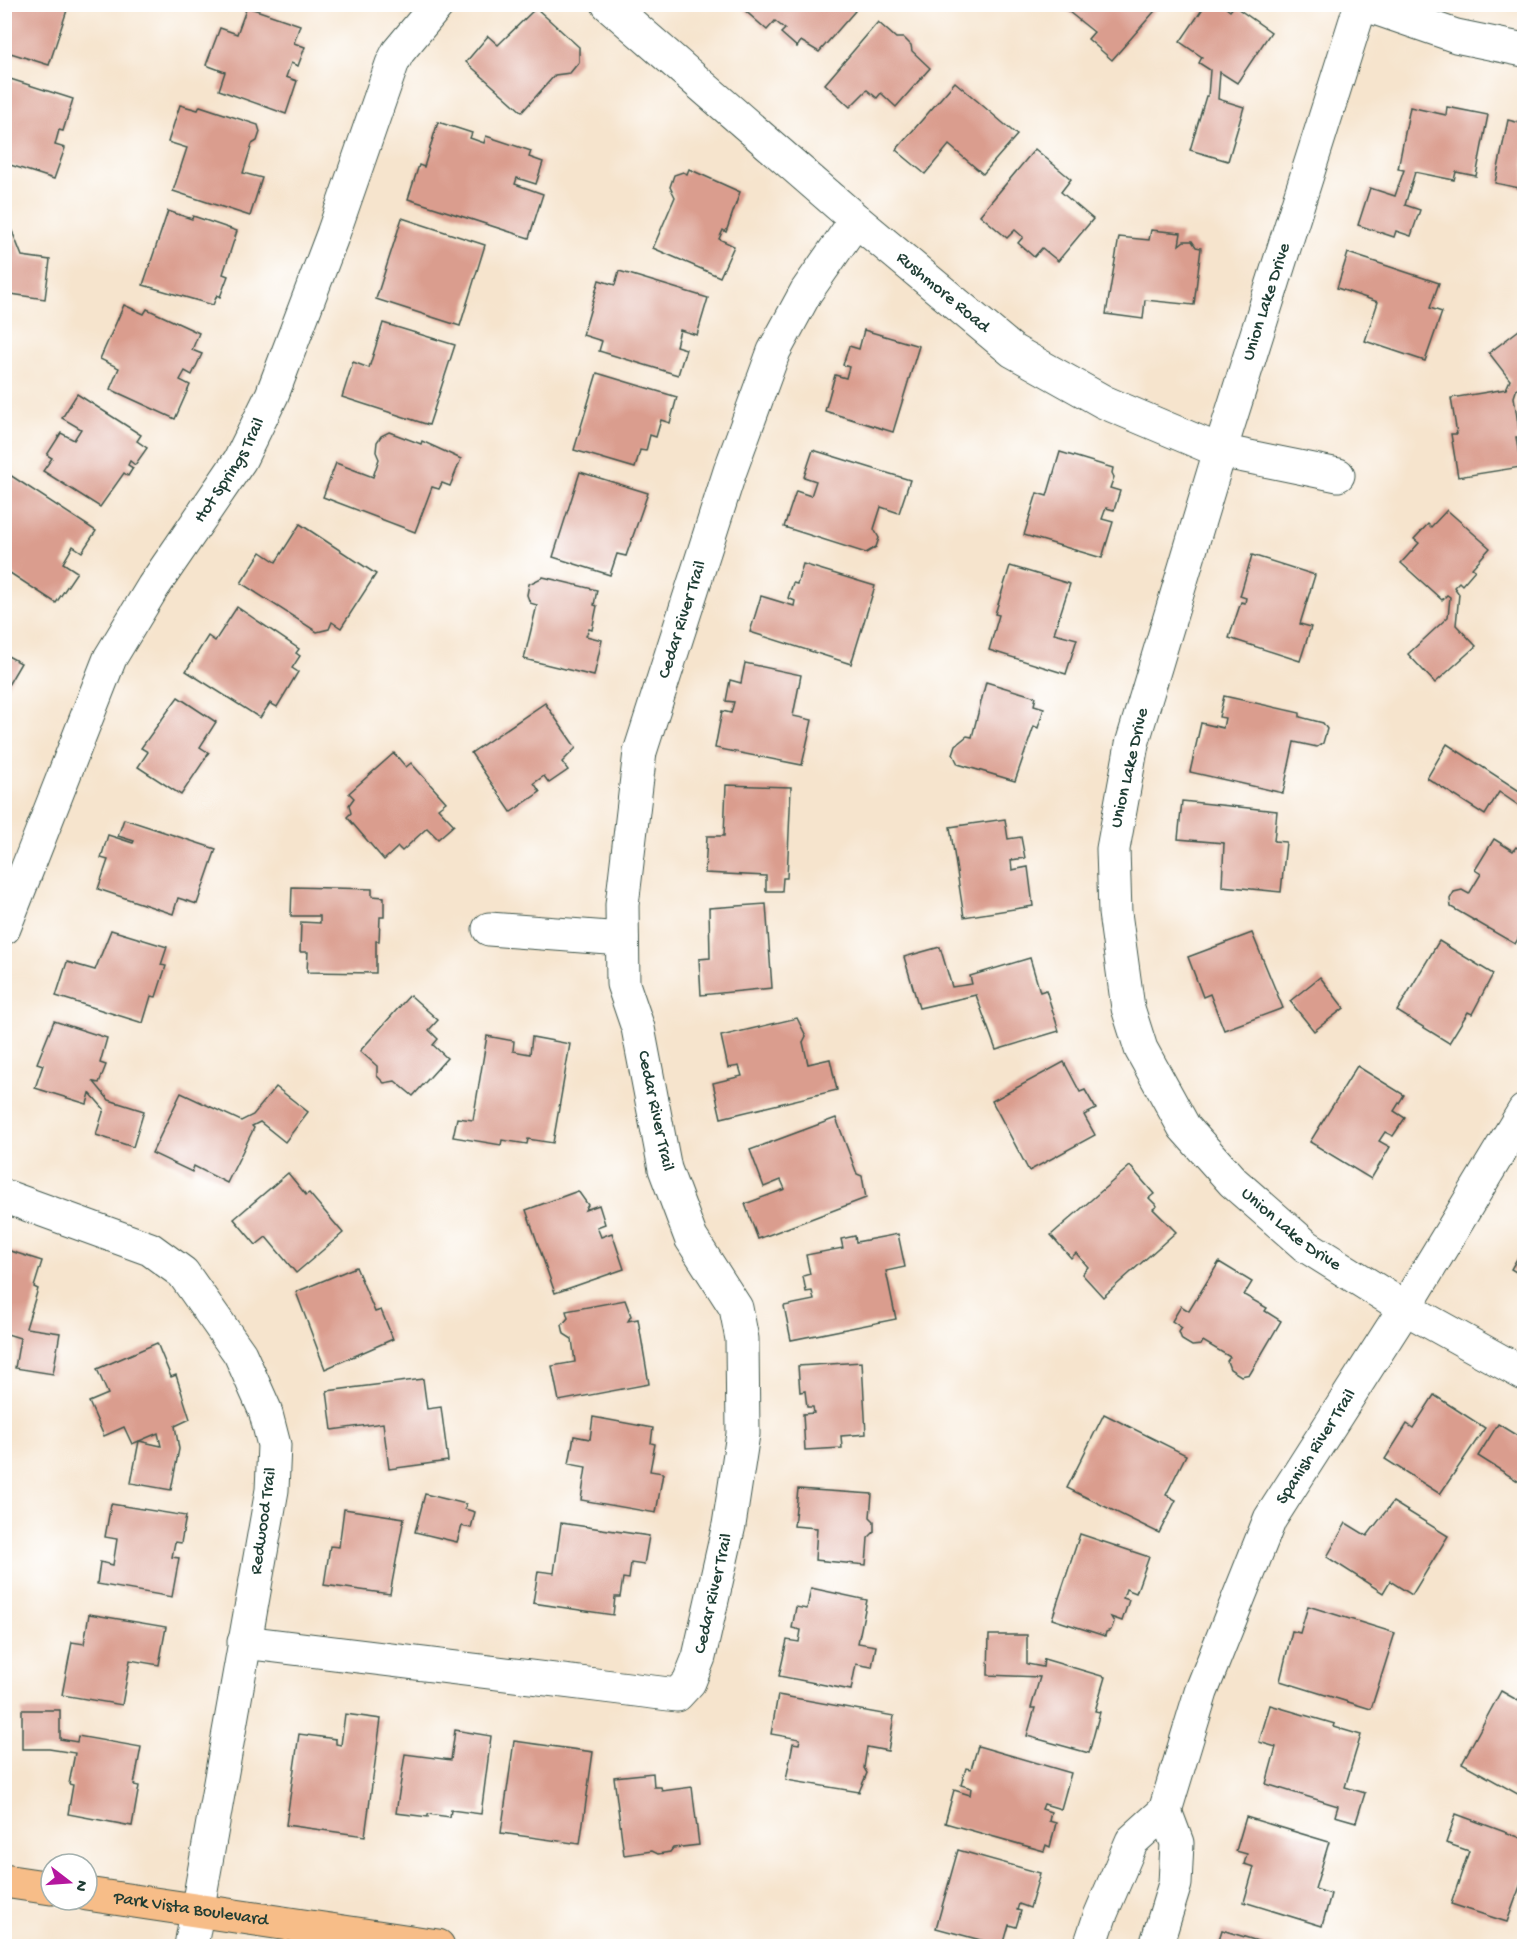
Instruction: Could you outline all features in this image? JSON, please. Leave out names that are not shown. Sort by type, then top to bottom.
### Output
[{"type":"main road","points":[[4,1881],[39,1886]]},
{"type":"main road","name":"Park Vista Boulevard","points":[[99,1896],[438,1947]]},
{"type":"street","name":"Hot Springs Trail","points":[[4,928],[110,658],[153,587],[245,451],[272,395],[333,234],[392,64],[398,52],[438,4]]},
{"type":"street","name":"Rushmore Road","points":[[608,4],[856,220],[1013,351],[1104,402],[1220,451],[1338,475]]},
{"type":"street","points":[[1362,4],[1456,36],[1524,50]]},
{"type":"street","name":"Union Lake Drive","points":[[1362,4],[1220,451],[1132,744],[1113,849],[1115,913],[1128,1008],[1141,1049],[1184,1126],[1233,1182],[1306,1246],[1405,1308],[1524,1374]]},
{"type":"street","name":"Cedar River Trail","points":[[243,1642],[677,1695],[689,1682],[699,1657],[729,1525],[743,1434],[742,1339],[736,1308],[692,1238],[665,1168],[638,1028],[623,984],[622,905],[640,752],[730,471],[774,351],[806,292],[856,220]]},
{"type":"street","points":[[489,929],[622,939]]},
{"type":"street","name":"Spanish River Trail","points":[[1165,1811],[1201,1692],[1270,1519],[1405,1308],[1524,1111]]},
{"type":"street","name":"Redwood Trail","points":[[4,1196],[150,1249],[183,1273],[240,1354],[265,1410],[274,1445],[272,1490],[243,1642],[191,1947]]},
{"type":"street","points":[[1090,1947],[1100,1916],[1132,1841],[1165,1811],[1177,1843],[1177,1853],[1174,1884],[1156,1947]]},
{"type":"building","points":[[4,4],[69,4],[49,65],[4,51]]},
{"type":"building","points":[[743,4],[848,4],[855,11],[819,52],[801,41],[797,47],[781,33],[785,29],[775,21],[767,30],[741,7]]},
{"type":"building","points":[[1059,4],[1161,4],[1112,60],[1088,39],[1094,32]]},
{"type":"building","points":[[1206,4],[1221,4],[1230,11],[1234,6],[1271,32],[1237,83],[1220,72],[1218,99],[1244,107],[1228,161],[1190,150],[1206,96],[1208,96],[1210,70],[1199,63],[1202,57],[1180,42]]},
{"type":"building","points":[[247,7],[300,25],[294,43],[305,47],[298,66],[291,63],[286,77],[297,81],[286,114],[219,90],[225,72],[206,65],[220,28],[237,34]]},
{"type":"building","points":[[536,8],[579,47],[579,62],[570,73],[555,75],[522,112],[466,62],[488,36],[498,45]]},
{"type":"building","points":[[878,22],[896,38],[904,38],[911,45],[912,51],[930,68],[896,107],[881,93],[877,98],[867,90],[850,107],[825,84]]},
{"type":"building","points":[[4,77],[73,99],[63,131],[59,130],[55,145],[65,148],[54,179],[4,163]]},
{"type":"building","points":[[955,82],[1017,135],[983,174],[949,145],[925,174],[896,150]]},
{"type":"building","points":[[180,105],[198,110],[200,106],[258,125],[260,132],[257,141],[252,144],[243,173],[262,178],[250,216],[173,191],[187,148],[168,142]]},
{"type":"building","points":[[1410,107],[1446,115],[1447,107],[1488,115],[1476,176],[1456,172],[1454,180],[1415,172],[1405,205],[1420,210],[1411,236],[1396,231],[1394,237],[1358,225],[1370,188],[1395,196],[1404,170],[1398,169]]},
{"type":"building","points":[[1508,120],[1524,124],[1524,189],[1495,183]]},
{"type":"building","points":[[438,122],[472,133],[470,138],[484,143],[486,136],[531,151],[529,157],[543,162],[536,184],[517,178],[515,184],[543,194],[529,238],[408,199],[419,165],[424,167]]},
{"type":"building","points":[[1035,149],[1071,179],[1061,192],[1093,219],[1058,261],[1042,248],[1034,257],[1018,243],[1023,237],[1015,230],[1007,238],[980,215]]},
{"type":"building","points":[[689,169],[740,192],[726,232],[723,230],[719,239],[734,246],[720,277],[653,248],[675,197],[670,187],[674,175],[683,172],[687,174]]},
{"type":"building","points":[[168,211],[192,219],[193,216],[237,231],[223,274],[228,276],[220,297],[217,295],[213,305],[143,285]]},
{"type":"building","points":[[402,218],[485,245],[460,326],[376,299]]},
{"type":"building","points":[[4,229],[12,231],[22,256],[50,260],[45,299],[4,293],[8,255],[4,248]]},
{"type":"building","points":[[1151,230],[1181,233],[1179,245],[1184,241],[1192,241],[1196,247],[1201,248],[1194,305],[1145,300],[1143,319],[1106,314],[1119,237],[1149,240]]},
{"type":"building","points":[[1348,253],[1439,283],[1430,308],[1442,312],[1425,361],[1365,341],[1378,302],[1337,288]]},
{"type":"building","points":[[619,271],[708,298],[697,335],[680,330],[676,346],[686,349],[678,375],[599,351],[602,341],[583,335],[599,280],[615,285]]},
{"type":"building","points":[[124,305],[144,314],[147,309],[199,333],[192,350],[202,354],[192,375],[185,371],[180,380],[190,385],[175,419],[110,389],[119,368],[100,359]]},
{"type":"building","points":[[383,323],[455,345],[429,425],[342,397],[353,362],[369,368]]},
{"type":"building","points":[[864,330],[919,346],[893,432],[825,411],[835,375],[846,378],[849,367],[843,365],[849,346],[859,349]]},
{"type":"building","points":[[1519,330],[1524,337],[1524,384],[1517,388],[1514,397],[1520,437],[1516,437],[1521,467],[1458,477],[1451,434],[1457,434],[1451,398],[1506,389],[1510,380],[1489,353]]},
{"type":"building","points":[[597,373],[677,397],[670,423],[661,420],[656,437],[650,435],[646,451],[640,450],[635,468],[574,450]]},
{"type":"building","points":[[77,394],[141,435],[137,441],[147,448],[135,465],[130,461],[128,465],[133,468],[128,476],[124,473],[100,507],[43,471],[52,458],[47,455],[61,433],[74,440],[81,429],[62,418]]},
{"type":"building","points":[[389,432],[421,444],[422,441],[461,459],[450,486],[442,483],[439,489],[432,487],[415,532],[323,497],[336,463],[373,477],[379,459],[376,452],[377,442],[381,436]]},
{"type":"building","points":[[813,450],[910,480],[899,513],[881,507],[874,529],[879,538],[876,547],[866,553],[784,527],[796,491],[811,496],[816,481],[804,477]]},
{"type":"building","points":[[1060,452],[1113,468],[1114,477],[1110,488],[1120,491],[1114,510],[1106,508],[1102,519],[1113,522],[1102,558],[1024,535],[1037,493],[1047,496]]},
{"type":"building","points":[[580,472],[648,493],[626,556],[617,554],[610,575],[553,557]]},
{"type":"building","points":[[10,475],[96,531],[82,552],[73,546],[63,563],[77,572],[56,603],[4,569],[4,518],[7,513],[4,511],[4,482]]},
{"type":"building","points":[[1447,510],[1490,548],[1472,568],[1475,570],[1462,585],[1459,582],[1454,587],[1459,594],[1456,625],[1476,646],[1435,683],[1408,654],[1448,617],[1450,597],[1447,595],[1442,600],[1401,563],[1419,543],[1414,539],[1428,524],[1431,527]]},
{"type":"building","points":[[300,524],[376,574],[341,628],[332,622],[329,629],[317,632],[241,583],[261,552],[276,562]]},
{"type":"building","points":[[1252,555],[1315,575],[1300,624],[1311,627],[1300,661],[1229,638],[1241,602],[1245,603],[1246,598],[1240,596]]},
{"type":"building","points":[[803,564],[875,586],[851,664],[750,632],[761,596],[794,606],[795,601],[788,598],[793,583],[797,584]]},
{"type":"building","points":[[1010,566],[1070,584],[1054,633],[1077,639],[1066,674],[989,650],[999,615],[995,614]]},
{"type":"building","points":[[543,577],[597,590],[594,605],[597,606],[592,630],[589,629],[586,636],[602,640],[594,676],[524,659],[537,605],[530,603],[527,595],[529,584]]},
{"type":"building","points":[[237,607],[299,649],[296,653],[300,656],[292,668],[298,672],[277,707],[270,703],[260,718],[186,671],[208,636],[215,641]]},
{"type":"building","points":[[4,654],[21,663],[4,692]]},
{"type":"building","points":[[745,663],[801,675],[793,716],[812,720],[802,765],[715,748],[722,711],[731,713],[734,702],[726,701],[730,680],[741,683]]},
{"type":"building","points":[[986,682],[1036,697],[1034,705],[1044,708],[1038,728],[1034,726],[1015,781],[958,764],[953,754],[956,745],[967,736],[972,737]]},
{"type":"building","points":[[1224,696],[1300,713],[1300,717],[1323,723],[1327,729],[1323,743],[1317,747],[1294,742],[1283,793],[1190,772],[1201,723],[1223,728],[1225,718],[1219,717]]},
{"type":"building","points":[[178,697],[216,722],[200,747],[209,753],[181,795],[138,767],[148,752],[141,748]]},
{"type":"building","points":[[545,703],[576,748],[562,762],[568,770],[549,783],[544,776],[534,783],[540,792],[511,812],[471,753]]},
{"type":"building","points":[[1447,744],[1524,794],[1524,809],[1499,792],[1485,815],[1427,778]]},
{"type":"building","points":[[394,753],[406,767],[411,763],[446,802],[438,808],[454,825],[438,839],[427,828],[402,851],[398,847],[384,860],[347,817],[351,813],[349,805],[354,798],[349,793]]},
{"type":"building","points":[[726,785],[791,787],[787,878],[783,878],[782,891],[766,891],[766,876],[705,873],[707,836],[724,836]]},
{"type":"building","points":[[1182,801],[1277,811],[1274,841],[1286,842],[1281,892],[1222,886],[1224,843],[1178,839]]},
{"type":"building","points":[[124,819],[216,849],[197,904],[178,898],[173,914],[98,889],[108,860],[101,858],[108,835],[133,843],[134,841],[118,836]]},
{"type":"building","points":[[1005,819],[1008,839],[1021,837],[1025,858],[1011,860],[1012,870],[1028,867],[1033,906],[964,917],[950,827]]},
{"type":"building","points":[[1494,839],[1513,851],[1516,847],[1524,852],[1524,929],[1515,944],[1451,907],[1450,899],[1454,892],[1462,890],[1469,894],[1481,874],[1475,870]]},
{"type":"building","points":[[292,887],[372,889],[372,896],[384,897],[384,917],[380,917],[379,941],[376,941],[376,973],[307,972],[308,952],[300,952],[301,922],[320,923],[320,916],[291,916]]},
{"type":"building","points":[[766,904],[772,988],[701,995],[699,959],[710,958],[709,908]]},
{"type":"building","points":[[111,930],[167,947],[161,965],[166,966],[156,997],[151,996],[143,1023],[56,996],[67,962],[95,970]]},
{"type":"building","points":[[1252,933],[1283,1008],[1224,1030],[1210,994],[1203,997],[1188,957]]},
{"type":"building","points":[[1439,941],[1493,974],[1472,1014],[1468,1012],[1449,1043],[1397,1011]]},
{"type":"building","points":[[940,947],[952,987],[972,984],[970,976],[1030,958],[1040,992],[1046,990],[1059,1031],[996,1050],[976,995],[919,1008],[904,957]]},
{"type":"building","points":[[1320,977],[1344,1008],[1314,1031],[1290,1001]]},
{"type":"building","points":[[410,995],[438,1020],[429,1030],[438,1039],[433,1045],[447,1058],[413,1096],[395,1081],[384,1083],[377,1076],[377,1066],[360,1051]]},
{"type":"building","points":[[797,1018],[806,1036],[803,1042],[808,1064],[830,1059],[837,1090],[721,1118],[713,1083],[742,1076],[739,1066],[728,1068],[721,1036]]},
{"type":"building","points":[[54,1021],[107,1038],[100,1063],[106,1065],[99,1083],[94,1082],[109,1100],[144,1111],[133,1147],[96,1135],[104,1109],[90,1093],[87,1104],[35,1088],[43,1065],[37,1063]]},
{"type":"building","points":[[487,1036],[514,1041],[513,1051],[530,1054],[532,1037],[570,1044],[553,1143],[528,1139],[527,1144],[502,1140],[501,1145],[453,1137],[457,1118],[473,1120]]},
{"type":"building","points":[[1064,1062],[1080,1092],[1085,1090],[1096,1109],[1084,1115],[1095,1135],[1029,1171],[992,1101]]},
{"type":"building","points":[[1357,1066],[1404,1095],[1394,1111],[1405,1118],[1393,1136],[1385,1132],[1379,1141],[1390,1147],[1371,1179],[1310,1142]]},
{"type":"building","points":[[276,1087],[308,1112],[285,1142],[260,1122],[252,1126],[254,1128],[227,1183],[194,1166],[192,1172],[152,1153],[181,1093],[241,1121],[253,1115]]},
{"type":"building","points":[[836,1118],[857,1174],[862,1176],[866,1198],[758,1239],[745,1204],[785,1189],[781,1180],[764,1187],[750,1150]]},
{"type":"building","points":[[1130,1166],[1154,1194],[1149,1198],[1157,1206],[1153,1209],[1176,1232],[1103,1297],[1082,1274],[1088,1267],[1076,1253],[1071,1258],[1051,1235]]},
{"type":"building","points":[[288,1173],[306,1195],[309,1193],[343,1233],[296,1273],[266,1237],[256,1245],[234,1219]]},
{"type":"building","points":[[578,1191],[588,1205],[585,1210],[599,1205],[605,1224],[597,1227],[601,1237],[612,1233],[624,1269],[555,1293],[526,1210]]},
{"type":"building","points":[[898,1234],[905,1267],[886,1271],[896,1319],[791,1340],[784,1306],[814,1300],[812,1291],[806,1292],[803,1276],[810,1274],[806,1255],[843,1248],[841,1239],[855,1236],[856,1242]]},
{"type":"building","points":[[1524,1247],[1524,1277],[1511,1269]]},
{"type":"building","points":[[4,1249],[42,1261],[34,1287],[38,1289],[26,1328],[60,1333],[53,1374],[15,1368],[20,1338],[4,1333]]},
{"type":"building","points":[[1219,1262],[1252,1282],[1244,1295],[1267,1308],[1265,1311],[1281,1321],[1250,1374],[1241,1376],[1230,1369],[1227,1361],[1230,1357],[1203,1341],[1201,1345],[1192,1346],[1182,1340],[1179,1332],[1182,1328],[1172,1321],[1181,1306],[1189,1311]]},
{"type":"building","points":[[356,1267],[375,1312],[381,1310],[393,1339],[325,1369],[296,1292]]},
{"type":"building","points":[[625,1300],[631,1316],[628,1321],[638,1319],[649,1384],[559,1401],[552,1366],[575,1362],[572,1339],[564,1334],[562,1325],[568,1318],[566,1311]]},
{"type":"building","points":[[157,1343],[171,1377],[176,1375],[190,1419],[175,1426],[179,1449],[171,1490],[131,1483],[139,1441],[132,1444],[124,1427],[104,1436],[89,1402],[108,1394],[97,1369]],"holes":[[[158,1433],[161,1446],[139,1441]]]},
{"type":"building","points":[[862,1362],[866,1434],[841,1436],[842,1448],[805,1450],[803,1414],[814,1413],[813,1407],[807,1407],[805,1391],[800,1392],[798,1366]]},
{"type":"building","points":[[423,1379],[427,1409],[441,1407],[448,1461],[389,1469],[383,1423],[332,1430],[327,1391]]},
{"type":"building","points":[[1434,1395],[1485,1428],[1440,1494],[1385,1459],[1407,1424],[1413,1428]]},
{"type":"building","points":[[1104,1414],[1186,1455],[1166,1495],[1176,1500],[1159,1533],[1067,1488]]},
{"type":"building","points":[[593,1417],[653,1428],[651,1443],[655,1444],[650,1471],[663,1473],[656,1513],[581,1500],[586,1467],[569,1464],[574,1436],[590,1439]]},
{"type":"building","points":[[1498,1424],[1524,1440],[1524,1485],[1478,1456]]},
{"type":"building","points":[[798,1489],[872,1494],[870,1517],[874,1521],[874,1532],[868,1538],[866,1565],[815,1560],[817,1528],[794,1526]]},
{"type":"building","points":[[425,1494],[466,1504],[465,1509],[475,1512],[471,1528],[462,1526],[457,1542],[415,1532]]},
{"type":"building","points":[[1393,1502],[1448,1536],[1412,1595],[1390,1581],[1383,1593],[1327,1557],[1346,1523],[1367,1536]]},
{"type":"building","points":[[111,1504],[186,1516],[181,1543],[175,1542],[172,1557],[179,1558],[172,1597],[97,1584],[100,1562],[113,1565],[117,1539],[105,1537]]},
{"type":"building","points":[[344,1509],[404,1518],[390,1594],[324,1585],[330,1546],[339,1547]]},
{"type":"building","points":[[561,1523],[649,1536],[644,1565],[631,1563],[629,1579],[623,1578],[620,1597],[615,1597],[613,1615],[533,1603],[538,1571],[554,1573]]},
{"type":"building","points":[[1080,1534],[1149,1557],[1136,1593],[1126,1589],[1123,1598],[1129,1600],[1122,1621],[1111,1617],[1114,1622],[1111,1630],[1106,1632],[1105,1636],[1052,1619]]},
{"type":"building","points":[[811,1588],[867,1600],[858,1643],[876,1646],[872,1667],[856,1664],[851,1690],[779,1676],[787,1640],[799,1642],[801,1630],[792,1628],[796,1607],[807,1609]]},
{"type":"building","points":[[1308,1606],[1395,1633],[1371,1709],[1280,1681],[1292,1631],[1300,1633]]},
{"type":"building","points":[[89,1614],[166,1627],[159,1665],[130,1660],[122,1705],[62,1695],[72,1642],[84,1644]]},
{"type":"building","points":[[989,1635],[1027,1635],[1027,1664],[1043,1667],[1044,1659],[1105,1677],[1095,1711],[1100,1712],[1089,1753],[1027,1736],[1035,1708],[1031,1708],[1040,1677],[988,1675]]},
{"type":"building","points":[[1501,1691],[1524,1704],[1523,1797],[1462,1763]]},
{"type":"building","points":[[778,1695],[894,1716],[888,1751],[867,1747],[864,1768],[867,1773],[859,1792],[786,1780],[793,1743],[799,1744],[800,1739],[771,1734]]},
{"type":"building","points":[[1270,1705],[1335,1724],[1334,1727],[1361,1735],[1345,1787],[1365,1793],[1356,1822],[1335,1816],[1338,1806],[1266,1784],[1276,1747],[1259,1742]]},
{"type":"building","points":[[22,1710],[60,1710],[60,1739],[77,1742],[78,1736],[141,1747],[134,1785],[139,1786],[132,1826],[68,1814],[73,1785],[69,1784],[75,1753],[49,1749],[22,1749]]},
{"type":"building","points":[[345,1714],[381,1719],[365,1836],[286,1825],[299,1734],[336,1739],[336,1744],[341,1745]]},
{"type":"building","points":[[455,1730],[491,1736],[481,1814],[451,1810],[450,1817],[396,1813],[405,1754],[451,1760]]},
{"type":"building","points":[[514,1741],[593,1752],[580,1844],[501,1833]]},
{"type":"building","points":[[978,1746],[1071,1773],[1061,1809],[1044,1804],[1042,1809],[1051,1812],[1049,1821],[1056,1823],[1050,1847],[1046,1845],[1044,1851],[945,1823],[954,1790],[970,1795],[971,1788],[961,1785],[966,1768],[971,1769]]},
{"type":"building","points":[[653,1773],[654,1787],[661,1787],[662,1791],[692,1787],[699,1845],[673,1848],[670,1852],[658,1854],[652,1851],[624,1855],[614,1777]]},
{"type":"building","points":[[1456,1814],[1524,1839],[1524,1875],[1507,1922],[1451,1904],[1469,1851],[1446,1843]]},
{"type":"building","points":[[1246,1817],[1329,1842],[1315,1889],[1331,1894],[1322,1926],[1244,1902],[1254,1867],[1244,1864],[1247,1854],[1236,1851]]},
{"type":"building","points":[[958,1850],[1040,1873],[1030,1908],[1019,1904],[1017,1910],[1021,1911],[1016,1927],[1009,1925],[1003,1946],[936,1928]]},
{"type":"building","points":[[1222,1930],[1274,1946],[1217,1946]]}]
